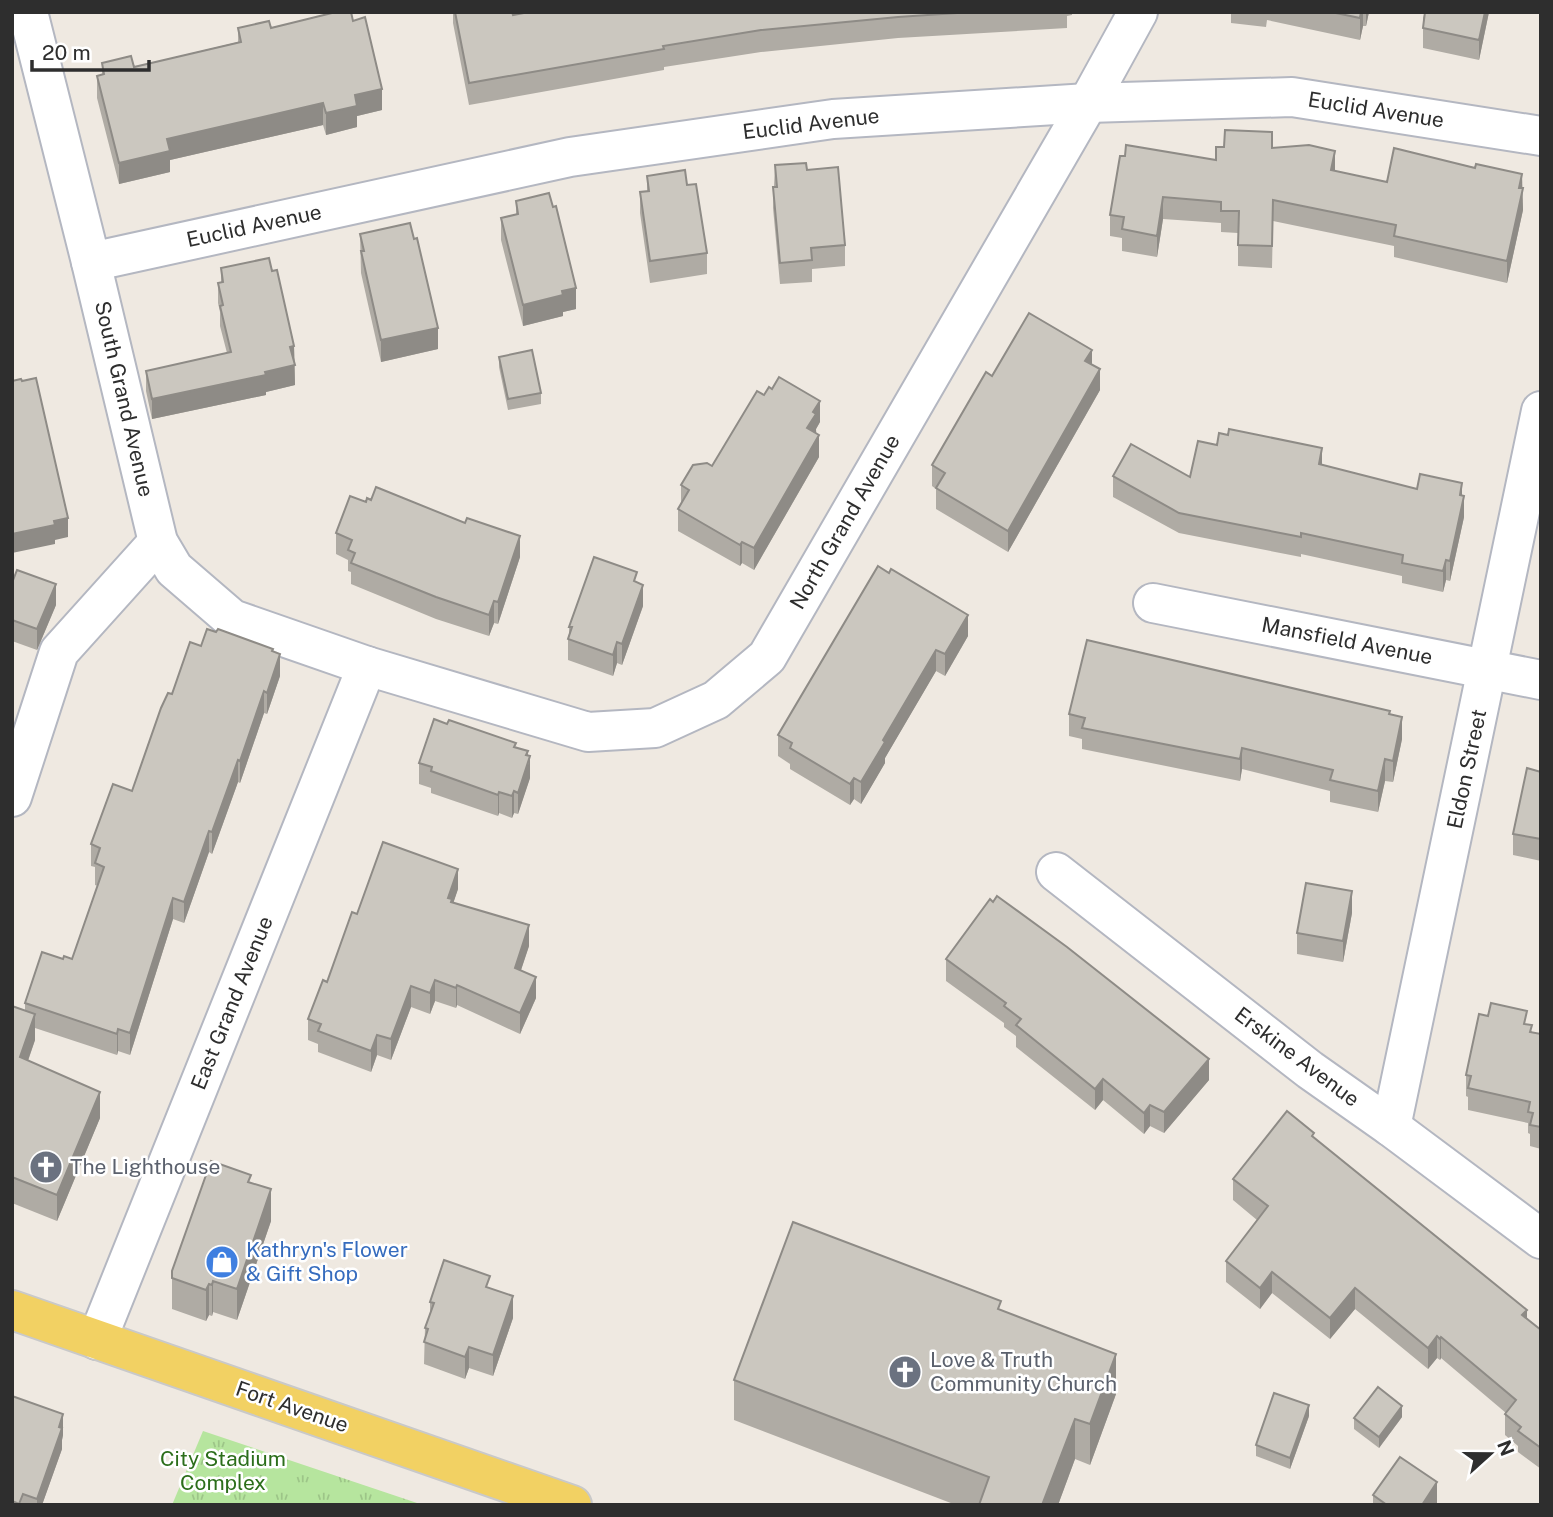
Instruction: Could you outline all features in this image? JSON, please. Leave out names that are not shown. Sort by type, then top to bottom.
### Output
[{"type":"main road","name":"Fort Avenue","points":[[12,1310],[572,1505]]},
{"type":"street","name":"South Grand Avenue","points":[[28,12],[26,57],[92,262],[158,542],[174,569],[232,619],[367,666]]},
{"type":"street","name":"North Grand Avenue","points":[[367,666],[588,732],[655,728],[716,700],[767,657],[1138,12]]},
{"type":"street","name":"Euclid Avenue","points":[[92,262],[570,157],[833,119],[1088,103],[1292,97],[1541,136]]},
{"type":"street","name":"Eldon Street","points":[[1391,1127],[1541,411]]},
{"type":"street","points":[[12,797],[59,652],[158,542]]},
{"type":"street","name":"Mansfield Avenue","points":[[1153,603],[1541,680]]},
{"type":"street","name":"East Grand Avenue","points":[[97,1340],[367,666]]},
{"type":"street","name":"Erskine Avenue","points":[[1056,872],[1310,1070],[1541,1239]]},
{"type":"green space","name":"City Stadium Complex","points":[[203,1431],[423,1505],[172,1505]]},
{"type":"building","points":[[336,12],[351,12],[353,21],[365,17],[382,89],[355,95],[357,106],[326,113],[323,103],[167,139],[170,151],[119,163],[97,76],[104,74],[102,63],[131,56],[134,67],[241,42],[238,28],[269,21],[271,28]]},
{"type":"building","points":[[455,12],[512,12],[513,15],[529,12],[972,12],[761,30],[469,83]]},
{"type":"building","points":[[1331,12],[1361,12],[1360,18]]},
{"type":"building","points":[[1425,12],[1485,12],[1479,40],[1423,28]]},
{"type":"building","points":[[1225,130],[1272,132],[1272,148],[1309,145],[1335,151],[1331,170],[1387,182],[1394,148],[1475,168],[1476,164],[1522,174],[1519,188],[1523,188],[1507,261],[1394,236],[1396,225],[1273,200],[1272,246],[1238,245],[1239,211],[1221,211],[1221,202],[1163,197],[1157,236],[1122,229],[1124,217],[1110,215],[1120,156],[1125,156],[1126,145],[1216,160],[1216,147],[1224,147]]},
{"type":"building","points":[[806,163],[807,170],[838,167],[845,245],[811,248],[812,260],[780,263],[773,187],[777,187],[775,165]]},
{"type":"building","points":[[685,170],[687,185],[696,184],[707,253],[650,261],[640,192],[649,191],[647,176]]},
{"type":"building","points":[[549,193],[553,207],[556,206],[576,288],[562,291],[563,295],[523,305],[501,218],[518,214],[516,201]]},
{"type":"building","points":[[410,223],[414,239],[417,238],[438,328],[381,340],[361,251],[364,251],[360,234]]},
{"type":"building","points":[[269,258],[272,271],[277,270],[294,346],[290,347],[295,365],[265,372],[266,375],[152,399],[146,371],[231,352],[220,306],[223,305],[218,283],[223,282],[221,268]]},
{"type":"building","points":[[1029,313],[1092,350],[1085,361],[1100,369],[1008,531],[936,488],[945,473],[932,465],[986,372],[992,376]]},
{"type":"building","points":[[532,350],[541,393],[508,399],[499,357]]},
{"type":"building","points":[[779,377],[820,401],[807,428],[819,435],[754,548],[742,542],[740,545],[678,509],[689,490],[681,485],[693,465],[707,463],[712,466],[757,391],[764,395],[769,387],[772,389]]},
{"type":"building","points":[[36,378],[68,518],[54,521],[55,525],[12,534],[12,381]]},
{"type":"building","points":[[1229,429],[1322,448],[1319,464],[1417,489],[1420,474],[1462,483],[1460,495],[1464,496],[1450,561],[1446,560],[1443,571],[1402,563],[1403,555],[1301,533],[1301,537],[1179,513],[1113,476],[1131,444],[1190,477],[1198,441],[1217,445],[1219,433],[1228,435]]},
{"type":"building","points":[[376,487],[465,523],[467,518],[520,536],[498,602],[494,601],[489,615],[351,563],[355,553],[348,550],[352,540],[336,533],[350,496],[366,502],[367,498],[371,500]]},
{"type":"building","points":[[594,557],[637,572],[634,581],[643,585],[622,644],[617,642],[613,655],[568,639],[572,627],[569,627]]},
{"type":"building","points":[[878,566],[889,573],[891,569],[968,615],[945,654],[936,650],[861,782],[854,778],[850,784],[790,748],[792,743],[778,735]]},
{"type":"building","points":[[17,570],[56,584],[37,629],[12,620],[12,583]]},
{"type":"building","points":[[207,629],[216,632],[218,629],[280,654],[212,832],[209,831],[184,902],[173,898],[130,1033],[118,1029],[117,1034],[25,1003],[42,952],[72,959],[104,867],[95,863],[100,848],[91,844],[113,784],[132,791],[161,708],[168,693],[172,694],[190,642],[201,646]]},
{"type":"building","points":[[1087,640],[1390,711],[1389,714],[1402,717],[1393,761],[1385,759],[1378,791],[1330,780],[1333,770],[1242,748],[1240,759],[1082,728],[1085,718],[1069,714]]},
{"type":"building","points":[[434,719],[447,724],[449,720],[516,743],[514,747],[528,751],[526,755],[530,756],[518,793],[514,791],[512,796],[499,792],[498,795],[431,771],[432,767],[419,763]]},
{"type":"building","points":[[1527,768],[1541,772],[1541,839],[1513,834]]},
{"type":"building","points":[[383,842],[458,869],[448,898],[452,899],[451,902],[529,925],[515,968],[536,977],[520,1013],[457,985],[456,988],[435,980],[430,993],[411,986],[391,1039],[377,1035],[371,1051],[318,1031],[321,1024],[308,1019],[323,980],[327,982],[352,912],[357,914]]},
{"type":"building","points":[[1306,883],[1352,891],[1343,941],[1297,933]]},
{"type":"building","points":[[997,896],[1067,947],[1209,1059],[1164,1112],[1150,1105],[1144,1113],[1103,1079],[1095,1089],[1016,1025],[1021,1019],[1004,1006],[1006,1003],[946,959],[990,899],[993,902]]},
{"type":"building","points":[[1491,1003],[1527,1011],[1524,1024],[1532,1025],[1530,1032],[1541,1034],[1541,1127],[1530,1125],[1533,1113],[1528,1112],[1530,1102],[1468,1088],[1471,1076],[1466,1075],[1479,1014],[1488,1016]]},
{"type":"building","name":"The Lighthouse","points":[[12,1006],[35,1014],[20,1057],[100,1092],[57,1195],[12,1177]]},
{"type":"building","points":[[1287,1111],[1314,1133],[1312,1136],[1527,1310],[1522,1315],[1541,1330],[1541,1448],[1518,1431],[1521,1427],[1505,1414],[1516,1400],[1441,1337],[1440,1339],[1437,1336],[1428,1348],[1355,1288],[1330,1318],[1272,1272],[1260,1288],[1226,1261],[1268,1206],[1233,1179]]},
{"type":"building","name":"Kathryn's Flower & Gift Shop","points":[[211,1161],[251,1175],[248,1182],[271,1189],[237,1289],[213,1281],[206,1290],[172,1278],[172,1271]]},
{"type":"building","name":"Love & Truth Community Church","points":[[793,1222],[1001,1301],[998,1309],[1116,1354],[1090,1424],[1075,1419],[1042,1505],[979,1505],[989,1477],[734,1380]]},
{"type":"building","points":[[444,1260],[490,1276],[486,1287],[513,1296],[493,1355],[469,1347],[465,1357],[424,1342],[428,1329],[425,1328],[434,1303],[430,1302]]},
{"type":"building","points":[[1378,1387],[1402,1406],[1379,1437],[1354,1418]]},
{"type":"building","points":[[1274,1393],[1309,1405],[1290,1458],[1256,1445]]},
{"type":"building","points":[[12,1396],[63,1414],[59,1427],[62,1428],[37,1499],[23,1494],[19,1504],[12,1501]]},
{"type":"building","points":[[1400,1457],[1437,1482],[1422,1505],[1387,1505],[1373,1495]]},
{"type":"place","name":"The Lighthouse","points":[[46,1167]]},
{"type":"place","name":"Kathryn's Flower & Gift Shop","points":[[222,1262]]},
{"type":"place","name":"Love & Truth Community Church","points":[[905,1372]]}]
